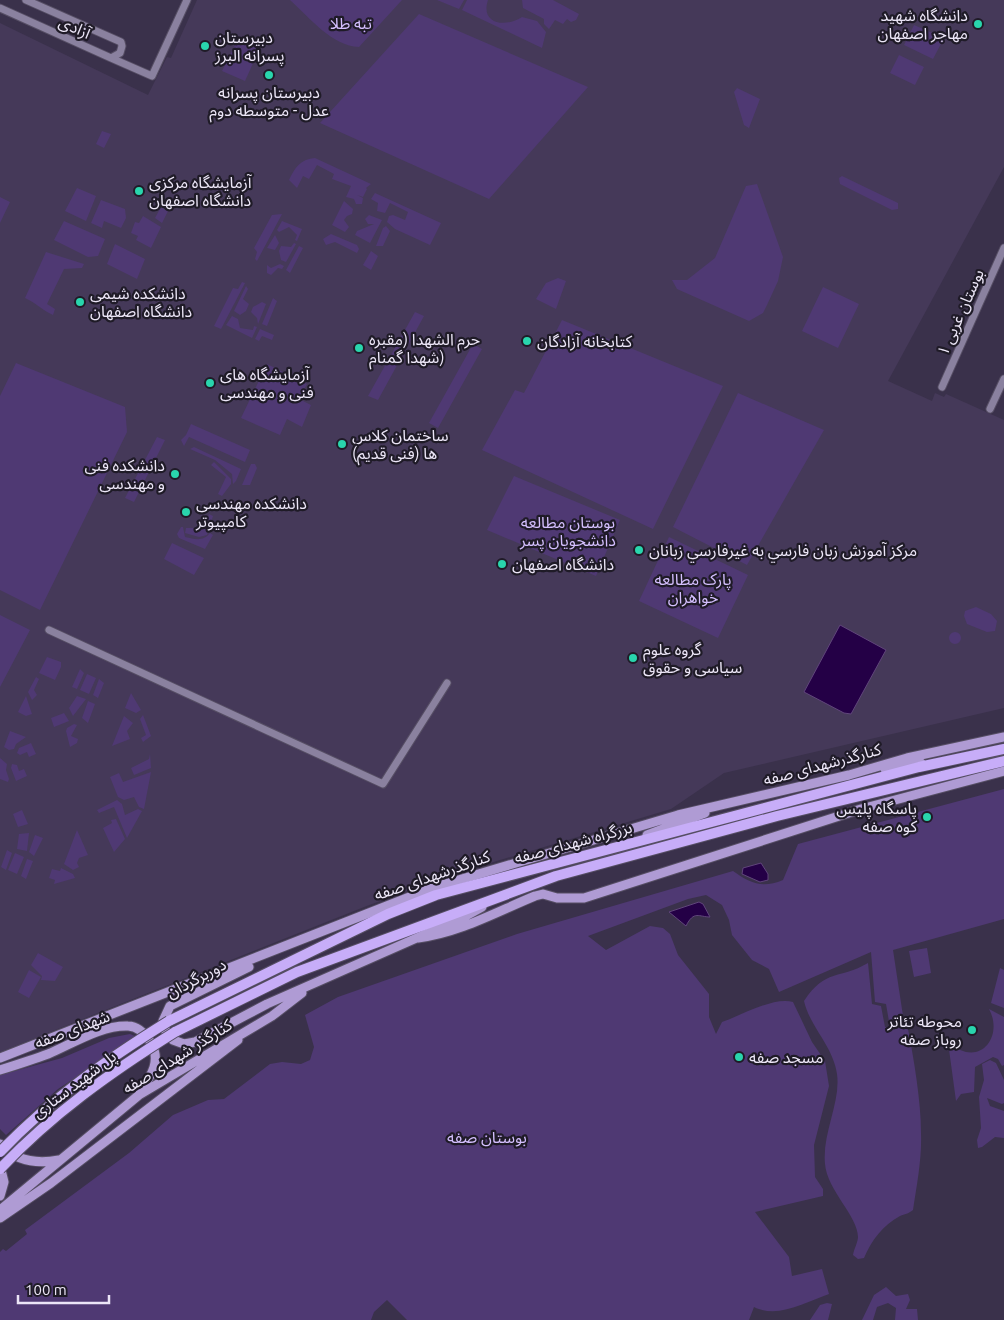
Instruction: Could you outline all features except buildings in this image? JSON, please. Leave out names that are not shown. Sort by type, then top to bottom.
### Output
[{"type":"highway","name":"بزرگراه شهدای صفه","points":[[170,1021],[396,911],[436,895],[919,767],[1004,749]]},
{"type":"highway","name":"بزرگراه شهدای صفه","points":[[175,1032],[297,972],[507,892],[556,876],[777,816],[1003,768]]},
{"type":"highway","name":"پل شهید ستاری","points":[[0,1152],[23,1128],[107,1060],[170,1021]]},
{"type":"highway","name":"پل شهید ستاری","points":[[0,1170],[30,1137],[72,1102],[114,1071],[175,1032]]},
{"type":"main road","name":"کنارگذرشهدای صفه","points":[[0,1058],[317,935],[435,887],[669,817],[849,775],[907,758],[1001,739]]},
{"type":"main road","points":[[748,799],[908,765],[966,757]]},
{"type":"main road","points":[[418,938],[438,935],[467,926],[535,896],[548,894],[557,898],[584,898],[861,809],[1003,768]]},
{"type":"main road","points":[[601,850],[738,801]]},
{"type":"main road","points":[[314,984],[462,918],[507,892]]},
{"type":"main road","name":"دوربرگردان","points":[[314,984],[194,1042],[184,1044],[169,1036],[164,1022],[166,1011],[174,1003],[317,935]]},
{"type":"main road","name":"کنارگذر شهدای صفه","points":[[0,1210],[139,1095],[272,1016],[314,984]]},
{"type":"main road","points":[[0,1218],[51,1183],[272,1016]]},
{"type":"main road","name":"شهدای صفه","points":[[0,1070],[48,1054],[116,1026],[130,1026],[141,1031],[149,1039],[156,1057],[151,1076],[139,1095]]},
{"type":"main road","points":[[0,1144],[4,1149],[28,1161],[41,1163],[60,1160]]},
{"type":"main road","points":[[0,1166],[4,1182],[0,1196]]},
{"type":"street","name":"آزادی","points":[[26,0],[121,42],[120,53],[112,58]]},
{"type":"street","name":"آزادی","points":[[0,8],[152,76],[187,0]]},
{"type":"street","name":"بوستان غربی ۱","points":[[942,387],[1003,251]]},
{"type":"street","points":[[990,409],[1004,379]]},
{"type":"street","points":[[49,630],[383,784],[446,683]]},
{"type":"shaded area","name":"دانشگاه اصفهان","points":[[197,0],[1004,0],[1004,167],[888,381],[932,401],[935,393],[944,397],[946,394],[1004,420],[1004,708],[724,773],[671,809],[450,875],[364,907],[0,1052],[0,23],[148,95],[167,57],[171,58]]},
{"type":"shaded area","points":[[840,625],[886,650],[851,714],[844,713],[804,692]]},
{"type":"shaded area","points":[[761,863],[768,874],[768,880],[760,882],[742,874],[743,868]]},
{"type":"shaded area","points":[[699,902],[703,904],[710,917],[694,916],[686,926],[669,912]]},
{"type":"green space","name":"تبه طلا","points":[[290,0],[402,0],[359,47],[340,42],[322,30]]},
{"type":"green space","points":[[437,0],[464,0],[459,9]]},
{"type":"green space","points":[[467,0],[488,0],[486,8],[488,14],[496,22],[508,22],[522,17],[537,21],[546,32],[542,48],[462,10]]},
{"type":"green space","points":[[522,0],[553,0],[579,14],[576,20],[571,22],[567,19],[563,24],[555,20],[549,29],[544,24],[544,19],[523,8]]},
{"type":"green space","points":[[419,14],[588,87],[489,199],[320,123]]},
{"type":"green space","points":[[914,25],[944,38],[933,59],[904,45]]},
{"type":"green space","points":[[238,39],[259,50],[245,81],[222,71]]},
{"type":"green space","points":[[899,55],[924,67],[915,85],[890,73]]},
{"type":"green space","points":[[737,88],[760,99],[749,128],[744,125],[734,92]]},
{"type":"green space","points":[[102,131],[111,134],[104,148],[96,144]]},
{"type":"green space","points":[[315,158],[371,184],[366,188],[363,197],[357,195],[363,198],[362,204],[356,204],[354,199],[346,197],[351,186],[332,179],[334,174],[317,165],[309,179],[303,176],[297,188],[289,180],[299,164]]},
{"type":"green space","points":[[842,176],[898,203],[898,209],[892,210],[840,184],[839,178]]},
{"type":"green space","points":[[757,184],[783,257],[778,281],[763,313],[749,321],[677,289],[672,280],[687,280],[715,258],[746,186]]},
{"type":"green space","points":[[77,188],[96,196],[86,221],[65,211]]},
{"type":"green space","points":[[375,193],[441,223],[430,245],[395,229],[387,222],[389,216],[393,215],[405,220],[408,212],[390,203],[385,213],[377,211],[378,203],[371,199]]},
{"type":"green space","points":[[0,197],[10,202],[0,223]]},
{"type":"green space","points":[[101,200],[125,209],[126,218],[121,228],[104,221],[102,228],[91,223]]},
{"type":"green space","points":[[344,201],[353,209],[352,214],[344,220],[349,227],[345,232],[332,225]]},
{"type":"green space","points":[[161,207],[168,211],[162,223],[155,218]]},
{"type":"green space","points":[[282,214],[257,261],[255,259],[257,252],[254,248],[272,215]]},
{"type":"green space","points":[[369,215],[382,220],[370,243],[355,235],[357,231],[374,224],[368,224],[365,219]]},
{"type":"green space","points":[[143,216],[161,227],[151,248],[136,240],[138,236],[131,233],[135,222],[139,223]]},
{"type":"green space","points":[[64,221],[105,239],[98,256],[88,257],[54,240]]},
{"type":"green space","points":[[282,221],[302,229],[297,241],[295,240],[297,235],[289,227],[279,232],[277,230]]},
{"type":"green space","points":[[386,226],[390,231],[383,246],[376,246],[383,228]]},
{"type":"green space","points":[[331,234],[357,245],[359,249],[357,253],[335,242],[326,245],[323,239]]},
{"type":"green space","points":[[275,235],[279,243],[275,250],[267,248]]},
{"type":"green space","points":[[294,243],[296,244],[286,262],[281,260],[279,251],[281,246],[291,247]]},
{"type":"green space","points":[[115,244],[145,259],[137,279],[107,264]]},
{"type":"green space","points":[[299,246],[303,248],[290,273],[286,270]]},
{"type":"green space","points":[[371,251],[378,256],[371,270],[363,265]]},
{"type":"green space","points":[[46,252],[84,264],[82,268],[64,269],[47,304],[55,309],[53,315],[25,298]]},
{"type":"green space","points":[[280,264],[284,266],[282,269],[278,268],[271,275],[267,273],[267,265],[271,268]]},
{"type":"green space","points":[[558,278],[566,281],[556,309],[536,299],[546,283]]},
{"type":"green space","points":[[242,282],[245,283],[221,329],[214,326],[233,288],[238,289]]},
{"type":"green space","points":[[246,286],[248,289],[243,299],[249,304],[246,311],[240,315],[234,311]]},
{"type":"green space","points":[[823,287],[859,304],[838,348],[802,331]]},
{"type":"green space","points":[[273,298],[277,301],[267,326],[262,324]]},
{"type":"green space","points":[[262,302],[266,304],[258,324],[257,318],[251,312],[253,307]]},
{"type":"green space","points":[[415,312],[424,316],[378,400],[368,396]]},
{"type":"green space","points":[[232,316],[238,319],[240,328],[253,330],[254,326],[257,327],[252,338],[226,325]]},
{"type":"green space","points":[[562,320],[723,386],[653,529],[482,450],[515,390],[524,393]]},
{"type":"green space","points":[[260,329],[274,335],[272,340],[262,336],[259,341],[255,339]]},
{"type":"green space","points":[[473,344],[482,349],[438,428],[429,423]]},
{"type":"green space","points":[[16,363],[125,407],[127,432],[40,610],[0,590],[0,396]]},
{"type":"green space","points":[[267,364],[307,384],[299,399],[311,405],[302,427],[287,419],[280,435],[241,418]]},
{"type":"green space","points":[[738,393],[824,430],[747,565],[673,527]]},
{"type":"green space","points":[[191,424],[250,450],[245,462],[189,437],[184,446],[181,440],[186,435]]},
{"type":"green space","points":[[157,437],[165,440],[134,502],[125,498]]},
{"type":"green space","points":[[194,447],[241,469],[236,481],[233,484],[232,474],[215,460],[190,449]]},
{"type":"green space","points":[[214,462],[231,479],[231,484],[222,496],[218,494],[226,477],[211,465]]},
{"type":"green space","points":[[251,464],[255,464],[257,468],[250,485],[242,485]]},
{"type":"green space","name":"بوستان مطالعه دانشجویان پسر","points":[[514,476],[620,520],[596,576],[487,530]]},
{"type":"green space","points":[[209,514],[213,516],[207,535],[199,537],[185,533],[186,528],[203,528]]},
{"type":"green space","points":[[181,527],[183,527],[185,537],[199,539],[205,538],[210,533],[213,535],[205,549],[179,538],[177,534]]},
{"type":"green space","name":"پارک مطالعه خواهران","points":[[669,537],[748,575],[718,638],[639,601]]},
{"type":"green space","points":[[172,543],[204,558],[194,575],[164,559]]},
{"type":"green space","points":[[976,607],[991,614],[997,621],[995,631],[987,632],[967,624],[964,616],[965,611]]},
{"type":"green space","points":[[0,615],[30,630],[0,687]]},
{"type":"green space","points":[[955,632],[961,638],[955,644],[949,638]]},
{"type":"green space","points":[[47,657],[61,662],[61,667],[55,680],[39,673]]},
{"type":"green space","points":[[80,669],[84,673],[77,689],[72,687]]},
{"type":"green space","points":[[87,674],[96,678],[89,694],[80,690]]},
{"type":"green space","points":[[36,677],[39,679],[34,690],[37,695],[32,700],[28,692]]},
{"type":"green space","points":[[99,679],[104,683],[98,698],[93,695]]},
{"type":"green space","points":[[131,693],[141,710],[136,713],[125,708]]},
{"type":"green space","points":[[26,696],[32,714],[26,716],[18,712]]},
{"type":"green space","points":[[77,696],[86,699],[73,716],[69,708]]},
{"type":"green space","points":[[88,701],[95,704],[88,723],[82,718]]},
{"type":"green space","points":[[64,713],[69,721],[54,727],[51,718]]},
{"type":"green space","points":[[143,715],[151,736],[143,742],[141,738],[146,735],[140,719]]},
{"type":"green space","points":[[124,716],[133,723],[127,731],[130,739],[112,746]]},
{"type":"green space","points":[[74,724],[77,725],[71,736],[78,739],[77,743],[70,747],[66,731],[67,728]]},
{"type":"green space","points":[[10,731],[26,737],[16,744],[14,749],[9,750],[4,747]]},
{"type":"green space","points":[[31,743],[36,754],[29,757],[27,752],[20,755],[17,753],[19,748]]},
{"type":"green space","points":[[150,754],[151,768],[134,775],[131,768],[149,759]]},
{"type":"green space","points":[[0,758],[7,764],[8,782],[0,779]]},
{"type":"green space","points":[[12,764],[17,765],[19,771],[24,769],[27,776],[16,781],[11,768]]},
{"type":"green space","points":[[151,772],[144,809],[139,807],[134,797],[124,800],[118,797],[110,777],[119,773],[123,782]]},
{"type":"green space","name":"بوستان صفه","points":[[1004,789],[1004,919],[893,950],[905,1029],[908,1029],[917,1081],[921,1121],[920,1161],[913,1210],[900,1216],[883,1229],[870,1246],[864,1258],[858,1259],[853,1255],[858,1239],[857,1229],[827,1174],[825,1164],[826,1141],[838,1085],[837,1074],[831,1054],[811,1019],[804,1001],[826,979],[868,963],[872,1004],[881,1006],[885,1027],[890,1027],[886,1004],[875,1002],[871,952],[779,992],[769,969],[752,960],[732,935],[729,920],[722,905],[706,895],[688,899],[588,936],[606,950],[650,926],[663,928],[670,934],[678,955],[709,994],[709,1017],[716,1034],[722,1022],[747,1011],[776,1002],[793,1002],[812,1042],[825,1061],[829,1086],[814,1145],[815,1177],[823,1189],[823,1196],[755,1212],[789,1257],[792,1276],[822,1269],[829,1294],[782,1310],[763,1310],[754,1307],[749,1320],[407,1320],[387,1300],[374,1312],[371,1320],[0,1320],[0,1252],[3,1249],[6,1251],[27,1234],[25,1230],[129,1153],[173,1115],[208,1100],[224,1099],[270,1064],[282,1062],[301,1064],[310,1060],[314,1047],[305,1015],[338,997],[517,934],[733,871],[745,879],[756,883],[776,883],[783,880],[798,844]]},
{"type":"green space","points":[[117,800],[122,804],[125,815],[138,809],[142,811],[127,838],[114,807],[99,813],[97,810]]},
{"type":"green space","points":[[22,810],[28,824],[18,827],[13,814]]},
{"type":"green space","points":[[116,819],[125,839],[114,852],[103,828],[112,823],[111,820]]},
{"type":"green space","points":[[77,830],[88,855],[79,858],[77,863],[79,867],[73,870],[64,864]]},
{"type":"green space","points":[[29,833],[27,851],[17,849],[19,834]]},
{"type":"green space","points":[[35,835],[43,838],[34,856],[29,852]]},
{"type":"green space","points":[[7,850],[12,853],[6,870],[1,867]]},
{"type":"green space","points":[[15,853],[24,857],[17,874],[8,870]]},
{"type":"green space","points":[[27,859],[33,861],[26,879],[21,876]]},
{"type":"green space","points":[[61,868],[73,874],[75,878],[54,884],[55,880],[49,878],[52,869],[60,871]]},
{"type":"green space","points":[[927,948],[931,973],[914,977],[909,951]]},
{"type":"green space","points":[[38,953],[63,967],[55,981],[41,980],[42,976],[31,965]]},
{"type":"green space","points":[[1000,968],[1004,970],[1004,1008],[991,1003]]},
{"type":"green space","points":[[29,970],[41,977],[29,998],[18,992]]},
{"type":"green space","points":[[989,1009],[1004,1017],[1004,1065],[1002,1066],[998,1059],[993,1057],[975,1067],[974,1092],[961,1094],[956,1101],[948,1042],[960,1050],[970,1052],[979,1051],[986,1046],[991,1039],[993,1029],[993,1019]]},
{"type":"green space","points":[[130,1034],[137,1037],[58,1089],[6,1135],[0,1129],[0,1075],[62,1058],[109,1038]]},
{"type":"green space","points":[[990,1060],[996,1063],[1004,1080],[1004,1103],[1002,1104],[987,1098],[990,1106],[1004,1111],[1004,1138],[995,1137],[978,1148],[977,1140],[981,1128],[979,1097],[984,1080],[982,1064]]},
{"type":"green space","points":[[886,1287],[896,1296],[908,1294],[910,1300],[906,1309],[917,1309],[918,1320],[895,1320],[896,1308],[888,1303],[877,1307],[873,1320],[862,1320],[874,1295]]},
{"type":"green space","points":[[832,1304],[828,1320],[810,1320],[820,1305]]},
{"type":"place","name":"دانشگاه شهید مهاجر اصفهان","points":[[978,24]]},
{"type":"place","name":"دبیرستان پسرانه البرز","points":[[205,46]]},
{"type":"place","name":"دبیرستان پسرانه عدل - متوسطه دوم","points":[[269,75]]},
{"type":"place","name":"آزمایشگاه مرکزی دانشگاه اصفهان","points":[[139,191]]},
{"type":"place","name":"دانشکده شیمی دانشگاه اصفهان","points":[[80,302]]},
{"type":"place","name":"کتابخانه آزادگان","points":[[527,341]]},
{"type":"place","name":"حرم الشهدا (مقبره شهدا گمنام)","points":[[359,348]]},
{"type":"place","name":"آزمایشگاه های فنی و مهندسی","points":[[210,383]]},
{"type":"place","name":"ساختمان کلاس ها (فنی قدیم)","points":[[342,444]]},
{"type":"place","name":"دانشکده فنی و مهندسی","points":[[175,474]]},
{"type":"place","name":"دانشکده مهندسی کامپیوتر","points":[[186,512]]},
{"type":"place","name":"مرکز آموزش زبان فارسي به غيرفارسي زبانان","points":[[639,550]]},
{"type":"place","name":"دانشگاه اصفهان","points":[[502,564]]},
{"type":"place","name":"گروه علوم سیاسی و حقوق","points":[[633,658]]},
{"type":"place","name":"پاسگاه پلیس کوه صفه","points":[[927,817]]},
{"type":"place","name":"محوطه تئاتر روباز صفه","points":[[972,1030]]},
{"type":"place","name":"مسجد صفه","points":[[739,1057]]}]
